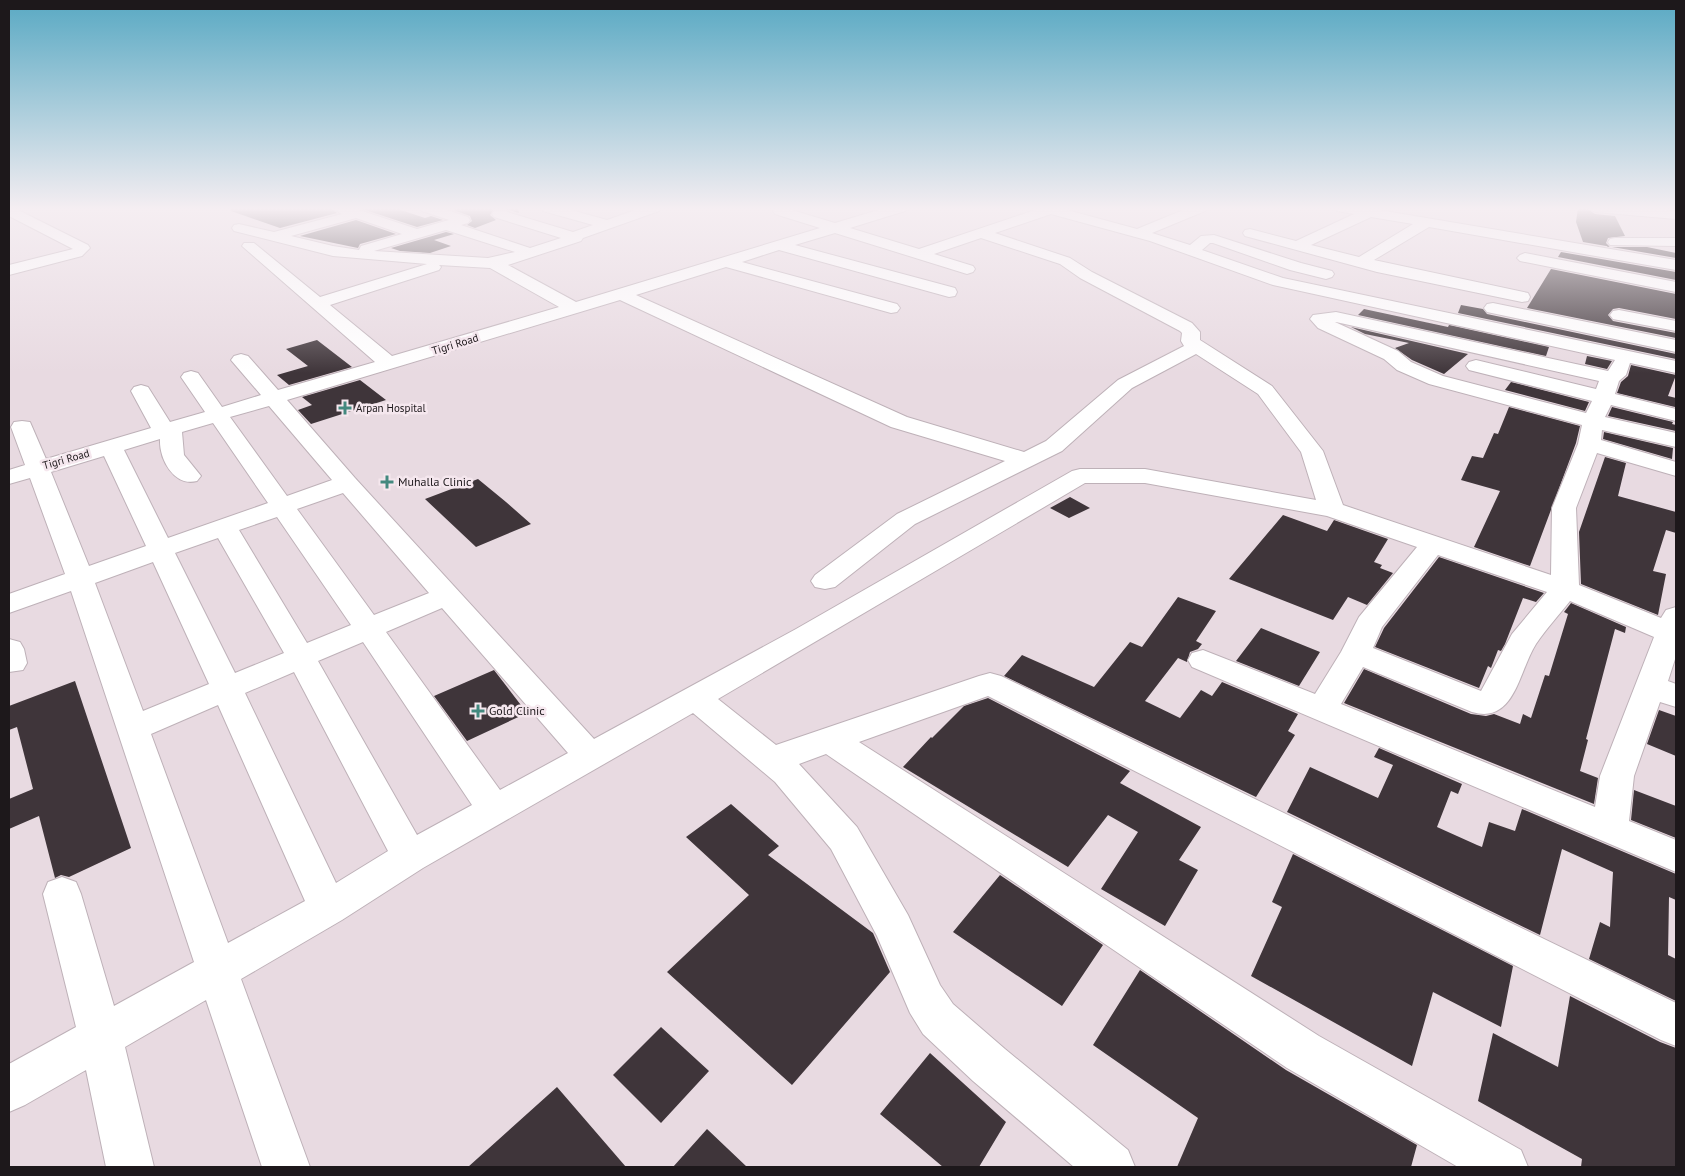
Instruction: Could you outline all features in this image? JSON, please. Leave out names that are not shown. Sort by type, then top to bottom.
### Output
[{"type":"street","points":[[9,270],[37,263]]},
{"type":"street","points":[[269,263],[388,363]]},
{"type":"street","points":[[317,304],[446,263]]},
{"type":"street","points":[[493,263],[574,308]]},
{"type":"street","name":"Tigri Road","points":[[9,476],[723,263]]},
{"type":"street","points":[[729,263],[891,308]]},
{"type":"street","points":[[838,263],[949,292]]},
{"type":"street","points":[[947,263],[967,269]]},
{"type":"street","points":[[1068,263],[1086,275],[1182,324],[1191,332],[1190,341],[1196,346],[1265,390],[1312,450],[1332,510]]},
{"type":"street","points":[[1225,263],[1278,282],[1676,367]]},
{"type":"street","points":[[1287,263],[1343,277]]},
{"type":"street","points":[[1362,263],[1536,300]]},
{"type":"street","points":[[1549,263],[1676,287]]},
{"type":"street","points":[[1663,263],[1676,265]]},
{"type":"street","points":[[282,274],[300,269]]},
{"type":"street","points":[[1464,285],[1447,318],[1432,337],[1424,354],[1676,415]]},
{"type":"street","points":[[621,294],[899,422],[1026,460]]},
{"type":"street","points":[[1474,304],[1676,346]]},
{"type":"street","points":[[1601,312],[1676,326]]},
{"type":"street","points":[[1624,356],[1616,375],[1610,377],[1336,317],[1319,319],[1324,324],[1391,355],[1404,366],[1436,380],[1591,433],[1676,469]]},
{"type":"street","points":[[825,581],[906,519],[1054,446],[1125,384],[1196,346]]},
{"type":"street","points":[[241,360],[347,483],[590,756]]},
{"type":"street","points":[[191,377],[369,628],[494,810]]},
{"type":"street","points":[[1356,653],[1483,704],[1495,697],[1522,640],[1565,589],[1564,508],[1610,377]]},
{"type":"street","points":[[141,391],[168,429],[170,454],[189,476]]},
{"type":"street","points":[[22,427],[80,578],[286,1167]]},
{"type":"street","points":[[1591,433],[1676,440]]},
{"type":"street","points":[[111,446],[228,688],[328,908]]},
{"type":"street","points":[[9,1089],[328,908],[410,857],[806,636],[1080,476],[1145,476],[1332,510],[1675,628],[1663,691],[1617,776],[1610,829]]},
{"type":"street","points":[[9,604],[347,483]]},
{"type":"street","points":[[224,527],[301,657],[410,857]]},
{"type":"street","points":[[1322,709],[1356,653],[1369,624],[1433,544]]},
{"type":"street","points":[[133,728],[448,595]]},
{"type":"street","points":[[1203,660],[1676,856]]},
{"type":"street","points":[[772,760],[828,738],[990,684],[1043,708],[1676,1025]]},
{"type":"street","points":[[695,698],[787,773],[844,838],[894,928],[925,999],[938,1019],[989,1066],[1111,1167]]},
{"type":"street","points":[[828,738],[1303,1052],[1504,1167]]},
{"type":"street","points":[[62,894],[101,1037],[130,1167]]},
{"type":"building","points":[[1588,263],[1624,263],[1676,272],[1676,280]]},
{"type":"building","points":[[1551,269],[1676,294],[1676,319],[1619,308],[1613,309],[1608,315],[1613,321],[1676,333],[1676,338],[1527,308]]},
{"type":"building","points":[[1461,305],[1483,309],[1487,314],[1676,354],[1676,359],[1458,313]]},
{"type":"building","points":[[1364,309],[1549,347],[1546,356],[1358,315]]},
{"type":"building","points":[[1351,327],[1468,354],[1444,374],[1412,360],[1395,348],[1409,343],[1365,334]]},
{"type":"building","points":[[317,340],[352,367],[289,385],[277,375],[308,366],[286,349]]},
{"type":"building","points":[[1587,356],[1612,361],[1607,369],[1585,364]]},
{"type":"building","points":[[1631,365],[1676,375],[1668,396],[1676,398],[1675,407],[1617,393],[1621,382],[1628,376]]},
{"type":"building","points":[[360,380],[386,400],[311,424],[298,410],[312,405],[302,397]]},
{"type":"building","points":[[1511,382],[1589,402],[1585,411],[1505,390]]},
{"type":"building","points":[[1509,407],[1580,426],[1576,443],[1530,566],[1474,547],[1500,491],[1461,480],[1472,456],[1483,458],[1494,433],[1498,434]]},
{"type":"building","points":[[1612,407],[1673,422],[1672,424],[1676,425],[1676,431],[1608,416]]},
{"type":"building","points":[[1604,432],[1673,448],[1672,459],[1603,439]]},
{"type":"building","points":[[1605,457],[1626,463],[1618,496],[1676,512],[1676,533],[1666,530],[1653,571],[1666,574],[1658,615],[1581,584],[1579,532]]},
{"type":"building","points":[[478,479],[531,524],[476,547],[425,499]]},
{"type":"building","points":[[1070,497],[1090,508],[1069,518],[1050,508]]},
{"type":"building","points":[[1283,515],[1327,531],[1334,520],[1388,539],[1374,562],[1382,565],[1380,568],[1393,573],[1367,605],[1348,597],[1333,620],[1229,579]]},
{"type":"building","points":[[1439,557],[1544,593],[1536,602],[1523,598],[1505,644],[1501,651],[1498,650],[1491,668],[1488,666],[1479,688],[1375,647],[1384,628]]},
{"type":"building","points":[[1178,597],[1216,611],[1196,641],[1202,644],[1198,649],[1190,652],[1187,662],[1178,658],[1145,701],[1180,718],[1201,690],[1212,696],[1222,682],[1298,714],[1288,731],[1295,735],[1256,797],[1004,676],[1022,655],[1094,687],[1130,642],[1142,647]]},
{"type":"building","points":[[1571,603],[1626,627],[1625,633],[1615,629],[1586,739],[1588,740],[1580,771],[1598,778],[1594,804],[1344,703],[1364,669],[1471,714],[1486,716],[1494,714],[1520,724],[1523,714],[1531,718],[1545,675],[1549,676],[1568,614],[1564,612]]},
{"type":"building","points":[[1261,628],[1320,652],[1299,686],[1236,661]]},
{"type":"building","points":[[494,670],[527,713],[467,741],[434,696]]},
{"type":"building","points":[[75,681],[131,848],[69,877],[61,875],[55,878],[39,816],[9,829],[9,799],[33,789],[17,727],[9,730],[9,706]]},
{"type":"building","points":[[988,698],[1130,771],[1120,783],[1201,827],[1179,860],[1198,870],[1165,926],[1101,889],[1138,832],[1108,815],[1068,867],[903,767],[964,706]]},
{"type":"building","points":[[1659,710],[1676,716],[1676,756],[1647,744]]},
{"type":"building","points":[[1379,748],[1462,784],[1458,794],[1451,791],[1437,827],[1477,845],[1482,847],[1489,822],[1515,831],[1522,809],[1676,874],[1676,900],[1669,897],[1668,955],[1676,959],[1676,1001],[1589,959],[1600,922],[1610,927],[1613,872],[1562,849],[1540,935],[1287,812],[1310,767],[1378,798],[1393,765],[1374,757]]},
{"type":"building","points":[[1634,790],[1676,806],[1676,838],[1631,820]]},
{"type":"building","points":[[731,804],[779,846],[768,855],[873,933],[890,972],[792,1085],[667,972],[749,895],[686,837]]},
{"type":"building","points":[[1293,854],[1513,966],[1501,1027],[1433,992],[1412,1066],[1251,976],[1282,907],[1272,902]]},
{"type":"building","points":[[1000,875],[1103,945],[1062,1006],[953,932]]},
{"type":"building","points":[[1140,970],[1286,1070],[1417,1145],[1411,1167],[1177,1167],[1198,1118],[1093,1045]]},
{"type":"building","points":[[1570,996],[1660,1042],[1676,1048],[1676,1167],[1581,1167],[1582,1159],[1478,1101],[1493,1033],[1558,1067]]},
{"type":"building","points":[[661,1027],[709,1071],[661,1123],[613,1075]]},
{"type":"building","points":[[930,1053],[1006,1122],[979,1167],[943,1167],[880,1114]]},
{"type":"building","points":[[557,1087],[626,1167],[468,1167]]},
{"type":"building","points":[[707,1129],[747,1167],[673,1167]]},
{"type":"place","name":"Arpan Hospital","points":[[345,408]]},
{"type":"place","name":"Muhalla Clinic","points":[[387,482]]},
{"type":"place","name":"Gold Clinic","points":[[478,711]]}]
